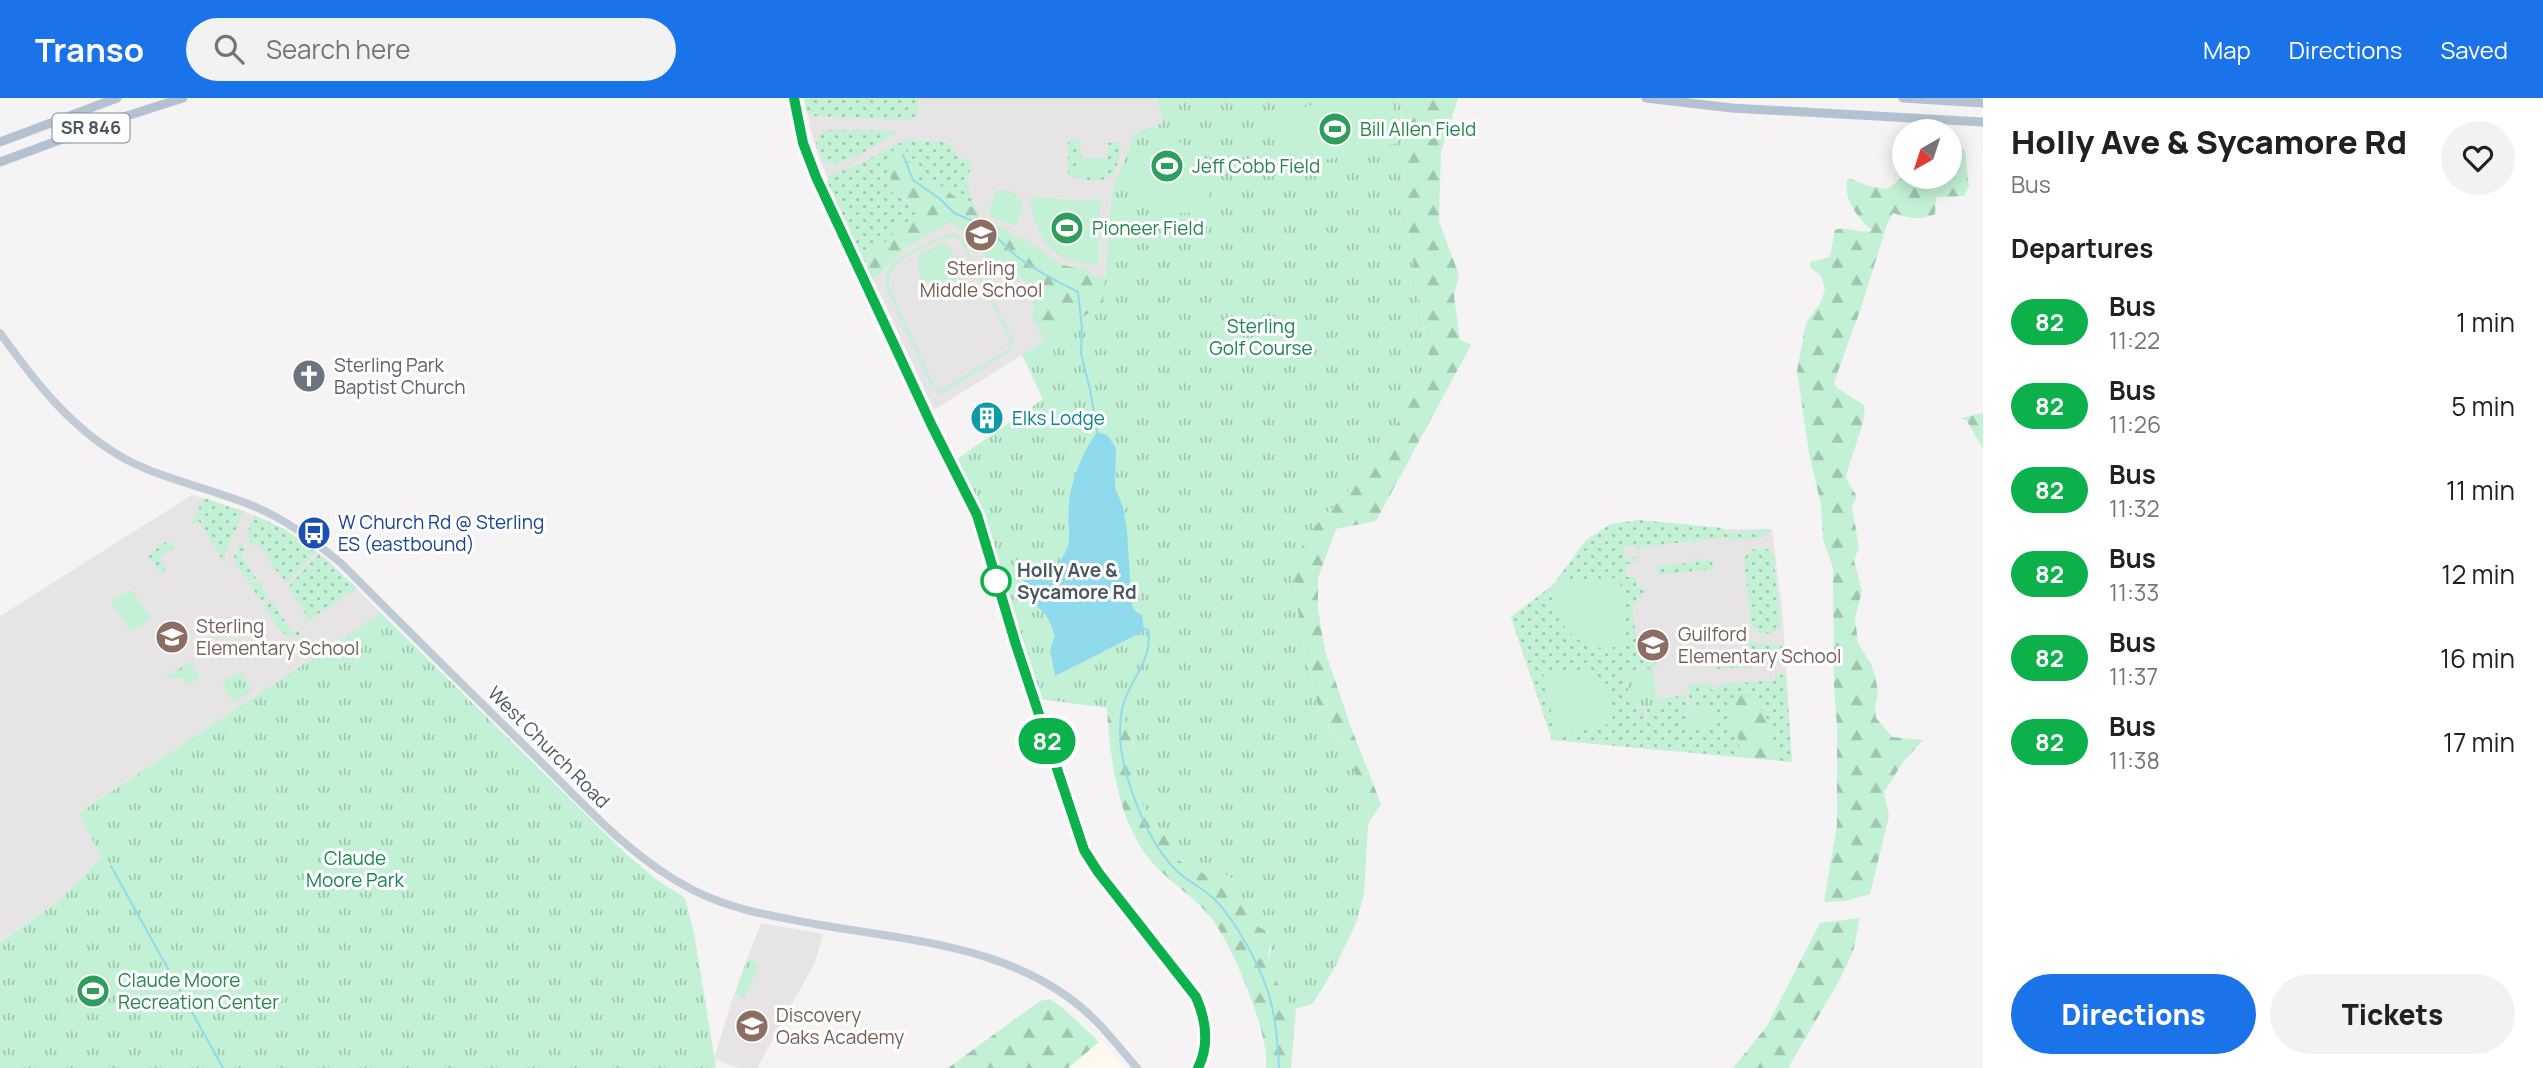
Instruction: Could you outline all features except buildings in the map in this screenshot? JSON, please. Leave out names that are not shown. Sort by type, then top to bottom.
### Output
[{"type":"main road","name":"SR 846","points":[[0,142],[117,98]]},
{"type":"main road","name":"SR 846","points":[[0,162],[183,98]]},
{"type":"main road","points":[[1646,98],[1732,108],[1983,122]]},
{"type":"main road","points":[[1903,98],[1983,103]]},
{"type":"main road","name":"West Church Road","points":[[0,333],[30,375],[61,411],[116,453],[167,477],[243,502],[275,516],[322,547],[599,819],[649,864],[696,892],[741,909],[950,947],[994,958],[1033,977],[1070,1000],[1094,1019],[1137,1068]]},
{"type":"street","points":[[794,98],[803,143],[816,177],[932,426],[977,515],[1016,645],[1084,850],[1098,872],[1196,997],[1204,1015],[1206,1037],[1198,1068]]},
{"type":"shaded area","name":"Sterling Middle School","points":[[805,98],[1157,98],[1163,123],[1135,132],[1112,191],[1103,304],[934,410],[831,188],[813,140]]},
{"type":"shaded area","name":"Sterling Elementary School","points":[[192,495],[244,511],[305,543],[329,561],[381,613],[79,813],[101,856],[60,900],[0,941],[0,616]]},
{"type":"shaded area","name":"Guilford Elementary School","points":[[1639,520],[1727,529],[1772,529],[1783,618],[1792,762],[1552,740],[1511,617],[1553,585],[1586,540],[1611,524]]},
{"type":"shaded area","name":"Discovery Oaks Academy","points":[[761,923],[823,934],[815,962],[757,1068],[737,1068],[714,1058],[734,994]]},
{"type":"shaded area","points":[[1101,1040],[1126,1068],[1068,1068]]},
{"type":"green space","points":[[919,98],[917,115],[912,120],[815,116],[807,113],[804,99]]},
{"type":"green space","name":"Sterling Golf Course","points":[[1157,98],[1401,98],[1404,198],[1417,295],[1430,362],[1403,414],[1367,471],[1303,542],[1294,579],[1301,634],[1318,706],[1365,791],[1369,808],[1364,894],[1356,923],[1319,994],[1312,1004],[1296,1009],[1288,1001],[1267,965],[1271,949],[1268,932],[1254,924],[1233,879],[1227,875],[1210,877],[1180,861],[1165,833],[1148,817],[1136,788],[1134,744],[1124,717],[1107,708],[1033,698],[977,515],[950,464],[1043,399],[1022,355],[1103,304],[1112,191],[1135,132],[1163,123]]},
{"type":"green space","name":"Bill Allen Field","points":[[1341,98],[1391,98],[1398,143],[1286,169],[1272,115]]},
{"type":"green space","points":[[1401,98],[1458,98],[1441,152],[1439,221],[1459,275],[1454,296],[1460,340],[1471,345],[1376,521],[1336,529],[1318,578],[1318,609],[1325,651],[1381,804],[1368,824],[1369,808],[1340,745],[1318,706],[1301,634],[1294,579],[1303,542],[1367,471],[1403,414],[1430,362],[1417,295],[1404,198]]},
{"type":"green space","points":[[828,130],[898,131],[856,157],[832,165],[822,159],[816,143],[821,133]]},
{"type":"green space","points":[[1080,138],[1081,177],[1107,177],[1108,143],[1121,142],[1115,171],[1111,175],[1106,178],[1100,180],[1093,181],[1068,174],[1068,141]]},
{"type":"green space","points":[[910,140],[946,142],[959,158],[972,161],[967,182],[975,209],[945,187],[917,179],[914,165],[902,200],[927,212],[897,228],[889,239],[870,253],[863,266],[826,187],[828,179],[831,175],[861,164],[894,145]]},
{"type":"green space","name":"Jeff Cobb Field","points":[[1178,142],[1182,143],[1212,202],[1187,213],[1159,209],[1133,193],[1122,178]]},
{"type":"green space","points":[[906,148],[908,161],[914,165],[917,179],[945,187],[979,215],[970,233],[951,222],[903,249],[872,281],[866,263],[870,253],[889,239],[897,228],[926,212],[892,192],[888,152]]},
{"type":"green space","points":[[1962,148],[1965,150],[1969,187],[1964,196],[1936,197],[1935,214],[1930,216],[1914,218],[1893,213],[1834,382],[1837,388],[1864,405],[1863,420],[1846,478],[1857,497],[1852,506],[1859,548],[1854,560],[1862,591],[1855,618],[1858,643],[1875,676],[1878,692],[1876,718],[1892,737],[1923,740],[1903,762],[1884,792],[1889,816],[1870,894],[1845,901],[1824,902],[1837,825],[1833,568],[1823,539],[1821,505],[1809,453],[1797,371],[1806,323],[1821,302],[1825,289],[1822,277],[1811,268],[1810,262],[1830,257],[1835,230],[1872,231],[1849,201],[1848,178],[1887,189],[1892,185],[1892,189],[1962,189]]},
{"type":"green space","points":[[1080,158],[1107,158],[1107,177],[1080,177]]},
{"type":"green space","points":[[996,190],[1013,193],[1023,206],[1016,226],[992,218],[989,212]]},
{"type":"green space","name":"Pioneer Field","points":[[1030,197],[1084,201],[1097,199],[1101,204],[1099,265],[1069,259],[1049,247],[1037,226]]},
{"type":"green space","points":[[982,220],[1005,229],[1015,237],[1024,238],[1062,265],[1089,270],[1093,276],[1102,276],[1125,318],[1044,361],[1046,340],[1032,319],[1035,291],[1019,276],[1002,271],[999,264],[986,261],[982,244],[971,242]]},
{"type":"green space","points":[[949,234],[962,238],[1014,343],[1009,351],[946,392],[939,393],[931,385],[887,289],[886,278],[889,267],[900,258]],"holes":[[[955,237],[961,241],[1011,343],[1008,349],[941,390],[935,387],[889,287],[889,277],[893,269],[910,255],[941,240]]]},
{"type":"green space","points":[[944,243],[959,266],[955,282],[942,288],[921,279],[918,264],[920,254]]},
{"type":"green space","points":[[1983,413],[1983,449],[1967,421],[1961,418]]},
{"type":"green space","points":[[204,498],[244,512],[225,553],[225,564],[199,521],[191,524]]},
{"type":"green space","points":[[254,515],[284,529],[316,551],[287,583],[275,569],[270,571],[273,566],[258,543],[251,546],[247,534]]},
{"type":"green space","points":[[1639,520],[1723,528],[1725,533],[1770,531],[1763,537],[1729,541],[1728,537],[1696,540],[1695,546],[1692,541],[1639,548],[1639,562],[1637,546],[1624,546],[1625,560],[1636,557],[1636,563],[1626,564],[1627,577],[1636,577],[1637,587],[1648,588],[1632,606],[1638,652],[1655,650],[1657,667],[1626,673],[1631,709],[1644,708],[1646,718],[1632,720],[1648,718],[1646,707],[1658,705],[1657,699],[1686,695],[1690,727],[1714,725],[1713,706],[1690,708],[1688,684],[1711,684],[1711,690],[1715,690],[1715,685],[1775,680],[1775,673],[1786,676],[1792,762],[1774,760],[1778,752],[1739,739],[1740,757],[1552,740],[1511,617],[1553,585],[1586,540],[1611,524]]},
{"type":"green space","points":[[169,540],[174,547],[159,557],[166,569],[160,573],[148,555]]},
{"type":"green space","points":[[241,542],[246,550],[241,555],[256,578],[251,581],[254,584],[258,580],[268,596],[262,600],[235,561],[234,557]]},
{"type":"green space","points":[[1765,548],[1773,553],[1781,627],[1773,632],[1761,633],[1751,624],[1744,559],[1750,550]]},
{"type":"green space","points":[[319,554],[357,588],[304,623],[308,617],[289,586]]},
{"type":"green space","points":[[1696,556],[1698,561],[1712,560],[1713,569],[1658,575],[1657,567],[1694,562]]},
{"type":"green space","points":[[1615,578],[1621,587],[1624,645],[1603,648],[1586,644],[1569,631],[1557,614],[1554,594],[1556,583]]},
{"type":"green space","points":[[131,589],[151,619],[131,632],[111,602]]},
{"type":"green space","points":[[270,599],[293,633],[299,629],[300,636],[289,637],[280,630],[264,605]]},
{"type":"green space","name":"Claude Moore Park","points":[[381,613],[625,853],[657,880],[685,898],[694,933],[716,1068],[0,1068],[0,942],[60,900],[101,857],[79,813]]},
{"type":"green space","points":[[1746,638],[1759,644],[1780,644],[1785,650],[1784,659],[1774,663],[1772,658],[1754,661],[1752,667],[1715,669],[1714,667],[1743,663],[1743,657],[1748,650]]},
{"type":"green space","points":[[190,662],[200,678],[188,685],[185,679],[163,678]]},
{"type":"green space","points":[[1568,669],[1590,674],[1603,685],[1610,701],[1613,723],[1561,735],[1556,733],[1543,675]]},
{"type":"green space","points":[[1653,669],[1657,705],[1631,709],[1626,673]]},
{"type":"green space","points":[[240,671],[252,690],[234,702],[222,683]]},
{"type":"green space","points":[[1739,693],[1755,702],[1765,716],[1778,752],[1774,760],[1740,757],[1739,739],[1730,728],[1728,701]]},
{"type":"green space","points":[[1713,706],[1715,725],[1690,727],[1688,709]]},
{"type":"green space","points":[[1107,708],[1124,717],[1127,722],[1135,752],[1136,788],[1148,817],[1165,833],[1180,861],[1220,877],[1227,875],[1231,878],[1268,934],[1270,968],[1296,1009],[1291,1068],[1266,1068],[1266,1053],[1256,1013],[1221,932],[1205,910],[1154,865],[1137,840],[1117,785]]},
{"type":"green space","points":[[1860,918],[1853,952],[1788,1068],[1733,1068],[1767,1026],[1820,923]]},
{"type":"green space","points":[[747,959],[754,962],[758,969],[745,997],[735,994]]},
{"type":"green space","points":[[1049,999],[1063,1008],[1099,1042],[1068,1068],[948,1068],[1040,1001]]},
{"type":"water","points":[[1097,432],[1107,435],[1116,448],[1115,488],[1123,507],[1127,531],[1132,606],[1142,615],[1144,631],[1055,676],[1050,650],[1055,635],[1046,616],[1029,598],[1024,581],[1031,572],[1053,571],[1066,552],[1072,486],[1087,448]]},
{"type":"waterway","points":[[903,155],[913,180],[940,199],[954,213],[975,222]]},
{"type":"waterway","points":[[981,226],[1026,263],[1078,292],[1082,329],[1081,354],[1097,432]]},
{"type":"waterway","points":[[1143,628],[1148,630],[1147,652],[1125,699],[1121,717],[1121,750],[1130,786],[1140,813],[1160,851],[1178,872],[1220,905],[1253,956],[1273,1008],[1279,1068]]},
{"type":"waterway","points":[[111,866],[223,1068]]},
{"type":"bus line","name":"82","points":[[794,98],[803,143],[816,177],[950,464],[977,515],[1016,645],[1084,850],[1098,872],[1196,997],[1204,1015],[1206,1037],[1198,1068]]},
{"type":"place","name":"Bill Allen Field","points":[[1335,129]]},
{"type":"place","name":"Jeff Cobb Field","points":[[1167,166]]},
{"type":"place","name":"Pioneer Field","points":[[1067,228]]},
{"type":"place","name":"Sterling Middle School","points":[[981,235]]},
{"type":"place","name":"Sterling Park Baptist Church","points":[[309,376]]},
{"type":"place","name":"Elks Lodge","points":[[987,418]]},
{"type":"place","name":"W Church Rd @ Sterling ES (eastbound)","points":[[314,533]]},
{"type":"place","name":"Holly Ave & Sycamore Rd","points":[[996,581]]},
{"type":"place","name":"Sterling Elementary School","points":[[172,637]]},
{"type":"place","name":"Guilford Elementary School","points":[[1653,645]]},
{"type":"place","name":"Claude Moore Recreation Center","points":[[93,991]]},
{"type":"place","name":"Discovery Oaks Academy","points":[[752,1026]]}]
